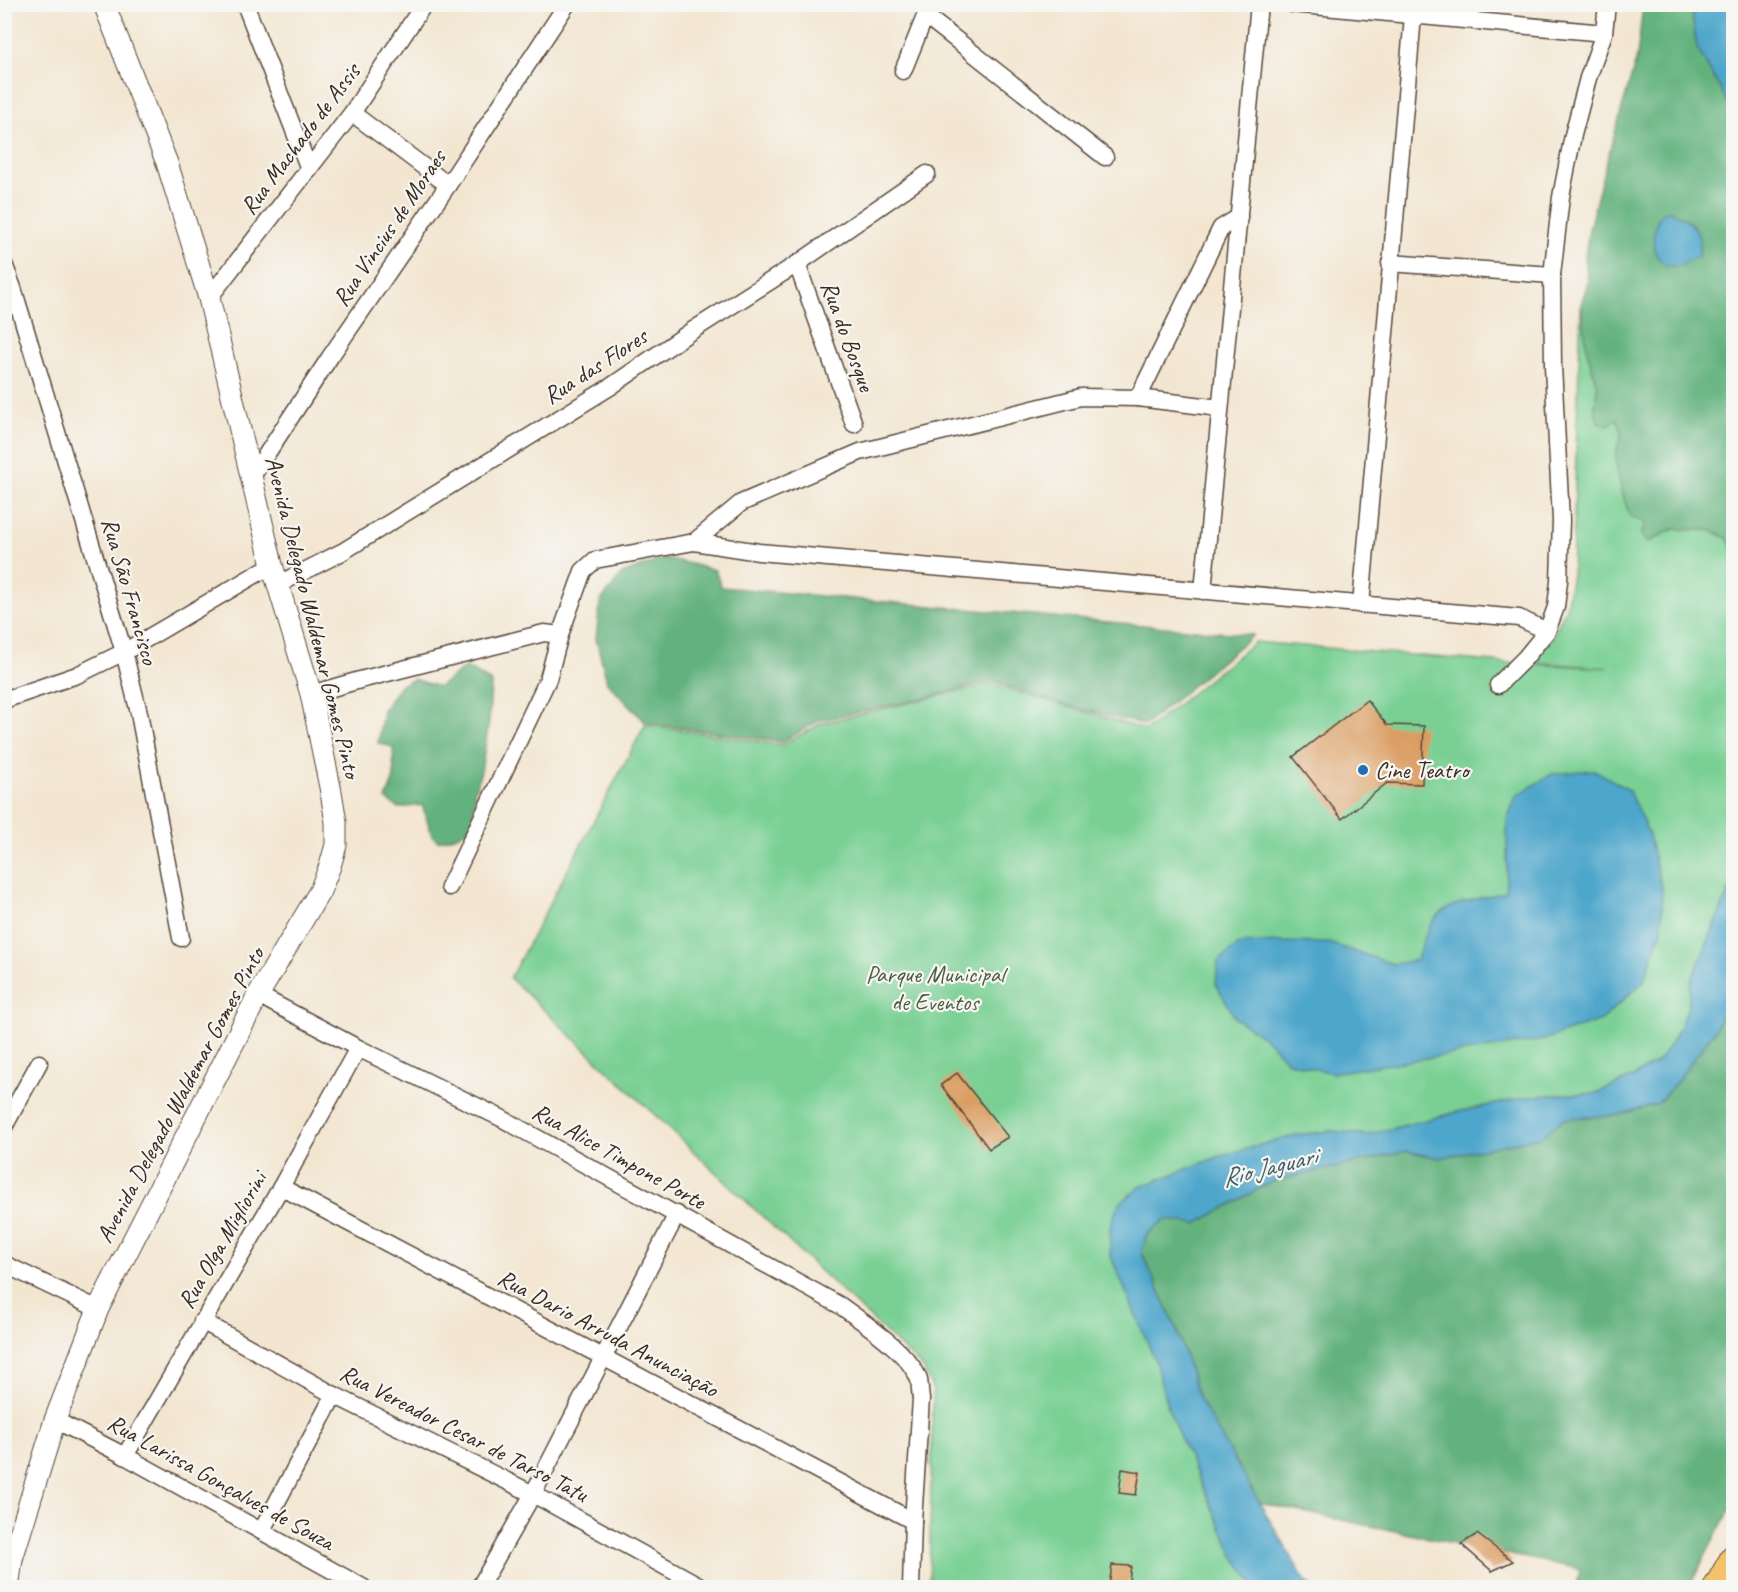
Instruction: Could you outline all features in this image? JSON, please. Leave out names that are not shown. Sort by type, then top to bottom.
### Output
[{"type":"main road","points":[[1717,1587],[1734,1558]]},
{"type":"street","name":"Avenida Delegado Waldemar Gomes Pinto","points":[[13,1585],[12,1558],[55,1420],[98,1309],[258,995],[320,891],[336,845],[336,822],[311,694],[275,574],[209,298],[167,163],[104,4]]},
{"type":"street","points":[[245,4],[309,169]]},
{"type":"street","name":"Rua Machado de Assis","points":[[209,298],[352,114],[424,4]]},
{"type":"street","name":"Rua Vincius de Moraes","points":[[251,478],[567,4]]},
{"type":"street","points":[[1203,591],[1259,4]]},
{"type":"street","points":[[1292,4],[1604,33]]},
{"type":"street","points":[[1498,685],[1525,658],[1547,631],[1556,607],[1561,520],[1553,366],[1552,275],[1561,197],[1573,135],[1588,78],[1604,33],[1606,4]]},
{"type":"street","points":[[903,71],[928,10],[1105,157]]},
{"type":"street","points":[[1360,605],[1413,16]]},
{"type":"street","points":[[352,114],[448,184]]},
{"type":"street","name":"Rua das Flores","points":[[4,700],[77,675],[275,574],[342,552],[610,387],[690,332],[797,264],[927,174]]},
{"type":"street","points":[[1138,398],[1221,228],[1239,217]]},
{"type":"street","points":[[1390,263],[1552,275]]},
{"type":"street","name":"Rua São Francisco","points":[[4,264],[124,652],[139,713],[181,938]]},
{"type":"street","name":"Rua do Bosque","points":[[797,264],[854,424]]},
{"type":"street","points":[[694,542],[741,503],[860,452],[1081,397],[1138,398],[1220,408]]},
{"type":"street","points":[[449,887],[548,679],[583,571],[595,560],[694,542],[759,552],[1519,618],[1547,631]]},
{"type":"street","points":[[311,694],[543,633],[561,635]]},
{"type":"street","name":"Rua Alice Timpone Porte","points":[[258,995],[501,1118],[841,1306],[873,1329],[910,1363],[919,1380],[921,1399],[910,1587]]},
{"type":"street","name":"Rua Olga Migliorini","points":[[125,1456],[358,1047]]},
{"type":"street","points":[[4,1127],[39,1063]]},
{"type":"street","name":"Rua Dario Arruda Anunciação","points":[[280,1187],[913,1521]]},
{"type":"street","points":[[479,1587],[533,1494],[677,1214]]},
{"type":"street","points":[[4,1264],[98,1309]]},
{"type":"street","name":"Rua Vereador Cesar de Tarso Tatu","points":[[202,1321],[334,1395],[533,1494],[704,1587]]},
{"type":"street","points":[[262,1530],[334,1395]]},
{"type":"street","name":"Rua Larissa Gonçalves de Souza","points":[[55,1420],[364,1587]]},
{"type":"green space","points":[[1643,5],[1691,5],[1697,48],[1733,111],[1733,550],[1727,538],[1711,530],[1673,529],[1647,543],[1641,535],[1646,522],[1630,516],[1621,486],[1616,455],[1621,434],[1620,425],[1617,419],[1607,426],[1598,422],[1595,410],[1597,386],[1587,350],[1581,304],[1588,283],[1585,256],[1589,229],[1603,174],[1637,57]]},
{"type":"green space","name":"Parque Municipal de Eventos","points":[[1581,304],[1587,350],[1597,386],[1595,410],[1617,418],[1621,429],[1616,461],[1630,516],[1646,522],[1648,542],[1673,529],[1711,530],[1727,538],[1733,550],[1733,887],[1729,890],[1691,982],[1688,1007],[1675,1037],[1659,1061],[1631,1078],[1597,1093],[1534,1096],[1457,1112],[1367,1135],[1332,1131],[1296,1135],[1218,1157],[1140,1187],[1118,1205],[1110,1254],[1155,1360],[1166,1402],[1176,1428],[1233,1554],[1255,1587],[929,1587],[933,1390],[923,1368],[510,978],[645,725],[782,745],[822,723],[991,684],[1146,730],[1255,642],[1507,663],[1608,668],[1533,662],[1552,638],[1566,608],[1572,575]]},
{"type":"green space","points":[[665,558],[715,570],[721,587],[1253,635],[1145,725],[1061,704],[992,681],[921,699],[820,720],[782,742],[646,723],[607,682],[596,639],[600,602],[622,574]]},
{"type":"green space","points":[[466,667],[491,682],[489,722],[481,771],[474,793],[471,826],[461,834],[438,841],[432,835],[422,805],[398,808],[386,799],[394,778],[393,747],[378,743],[383,710],[400,685],[414,679],[439,687]]},
{"type":"green space","points":[[1733,990],[1733,1506],[1689,1587],[1577,1587],[1580,1569],[1259,1503],[1199,1399],[1176,1327],[1142,1253],[1146,1236],[1166,1219],[1196,1224],[1271,1182],[1407,1151],[1439,1158],[1541,1137],[1563,1119],[1618,1115],[1657,1104],[1679,1079],[1716,1028]]},
{"type":"water","points":[[1691,5],[1733,5],[1733,111],[1697,48]]},
{"type":"water","points":[[1671,211],[1695,228],[1700,240],[1698,256],[1676,267],[1662,262],[1655,252],[1654,245],[1659,217],[1662,212]]},
{"type":"water","points":[[1594,770],[1628,789],[1648,832],[1662,890],[1662,931],[1643,982],[1601,1020],[1543,1040],[1332,1073],[1288,1062],[1264,1037],[1235,1018],[1216,984],[1218,961],[1240,944],[1329,943],[1393,964],[1417,960],[1423,940],[1439,914],[1466,901],[1505,892],[1507,819],[1516,796],[1552,774]]},
{"type":"water","name":"Rio Jaguari","points":[[1733,887],[1733,990],[1716,1028],[1679,1079],[1657,1104],[1618,1115],[1563,1119],[1541,1137],[1439,1158],[1407,1151],[1271,1182],[1196,1224],[1166,1219],[1146,1235],[1142,1253],[1176,1328],[1199,1399],[1307,1584],[1313,1587],[1255,1587],[1233,1554],[1176,1428],[1166,1402],[1155,1360],[1110,1254],[1110,1227],[1118,1205],[1140,1187],[1218,1157],[1296,1135],[1332,1131],[1367,1135],[1457,1112],[1534,1096],[1597,1093],[1631,1078],[1659,1061],[1675,1037],[1688,1007],[1691,982]]},
{"type":"building","name":"Cine Teatro","points":[[1367,700],[1387,725],[1424,726],[1422,784],[1387,783],[1342,819],[1293,757]]},
{"type":"building","points":[[957,1073],[1008,1137],[989,1149],[941,1085]]},
{"type":"building","points":[[1122,1469],[1140,1472],[1136,1495],[1119,1493]]},
{"type":"building","points":[[1477,1534],[1513,1561],[1492,1571],[1461,1544]]},
{"type":"building","points":[[1112,1565],[1131,1566],[1128,1587],[1109,1587]]},
{"type":"place","name":"Cine Teatro","points":[[1363,770]]}]
